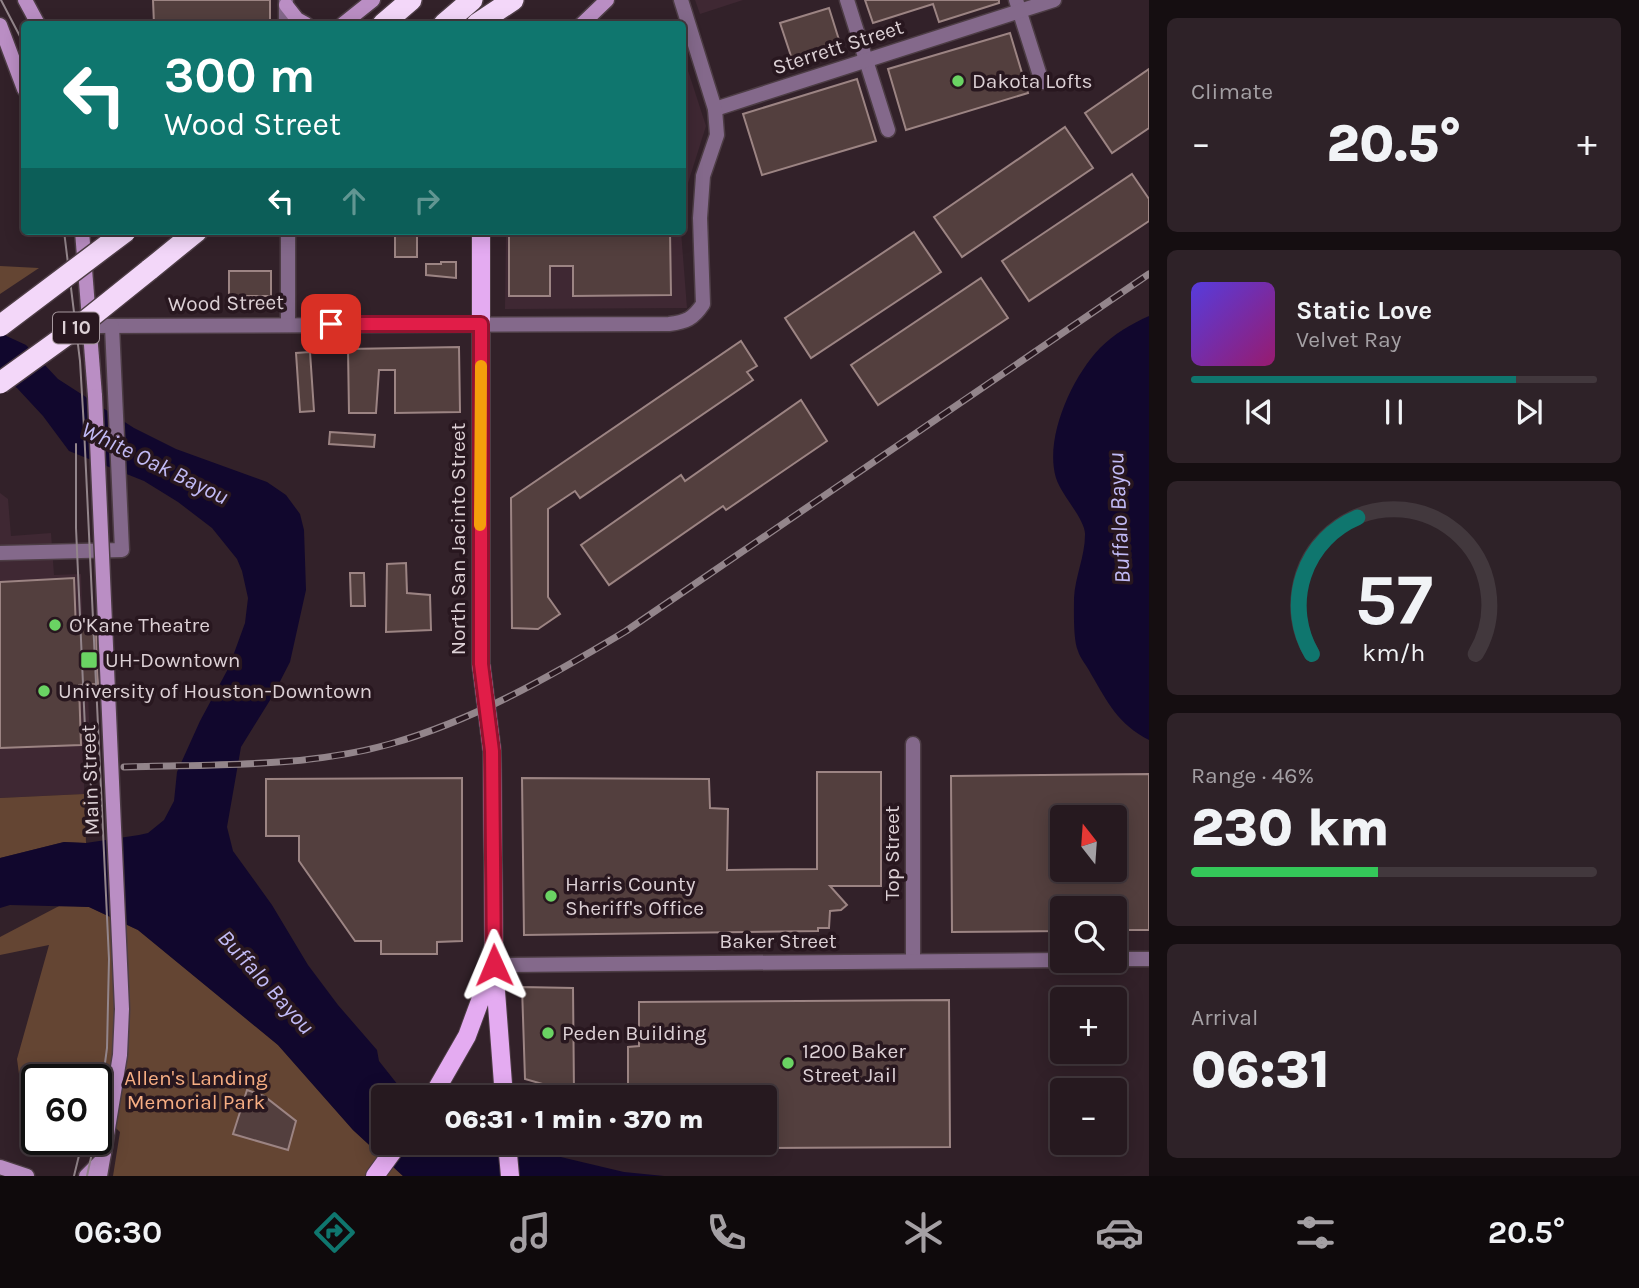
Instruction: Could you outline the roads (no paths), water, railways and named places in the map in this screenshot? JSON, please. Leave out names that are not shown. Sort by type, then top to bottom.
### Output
[{"type":"highway","points":[[386,21],[411,0]]},
{"type":"highway","points":[[448,21],[473,0]]},
{"type":"highway","points":[[480,21],[513,0]]},
{"type":"highway","name":"I 10","points":[[0,326],[121,235]]},
{"type":"highway","name":"I 10","points":[[0,383],[83,323],[192,235]]},
{"type":"main road","points":[[25,0],[36,21]]},
{"type":"main road","points":[[347,21],[373,0]]},
{"type":"main road","points":[[473,0],[475,21]]},
{"type":"main road","points":[[585,21],[607,0]]},
{"type":"main road","points":[[286,2],[301,21]]},
{"type":"main road","points":[[0,25],[21,81]]},
{"type":"main road","name":"Main Street","points":[[82,235],[95,396],[122,1009],[120,1055],[100,1176]]},
{"type":"main road","name":"North San Jacinto Street","points":[[481,235],[481,664],[492,751],[494,965],[503,1085]]},
{"type":"main road","points":[[439,1085],[467,1036],[494,965]]},
{"type":"main road","points":[[375,1176],[390,1155]]},
{"type":"main road","points":[[508,1155],[510,1176]]},
{"type":"main road","points":[[86,1176],[103,1156]]},
{"type":"main road","points":[[0,1167],[27,1176]]},
{"type":"street","points":[[681,0],[715,109]]},
{"type":"street","points":[[848,0],[888,130]]},
{"type":"street","name":"Sterrett Street","points":[[715,109],[1018,5],[1054,0]]},
{"type":"street","points":[[286,2],[286,21]]},
{"type":"street","points":[[1018,5],[1042,82]]},
{"type":"street","name":"Wood Street","points":[[90,326],[668,324],[687,321],[696,315],[703,304],[700,218],[703,176],[717,135],[715,109]]},
{"type":"street","points":[[288,235],[288,324]]},
{"type":"street","points":[[0,553],[122,550],[112,326]]},
{"type":"street","name":"Top Street","points":[[913,961],[914,744]]},
{"type":"street","points":[[1127,959],[1149,959]]},
{"type":"street","name":"Baker Street","points":[[494,965],[1050,960]]},
{"type":"water","name":"Buffalo Bayou","points":[[1149,316],[1149,740],[1129,727],[1115,712],[1076,646],[1074,598],[1085,535],[1078,515],[1059,485],[1053,462],[1057,427],[1080,375],[1105,343]]},
{"type":"water","points":[[0,333],[26,345],[58,379],[134,428],[176,449],[267,482],[286,495],[300,514],[304,530],[306,590],[290,662],[241,747],[227,827],[233,851],[272,905],[308,965],[377,1050],[379,1061],[398,1085],[371,1085],[371,1147],[278,1045],[138,930],[89,907],[10,905],[0,908],[0,858],[64,842],[86,843],[148,833],[164,820],[174,801],[177,772],[229,667],[245,623],[248,598],[237,559],[212,528],[144,481],[69,451],[43,416],[17,388],[0,376]]},
{"type":"water","points":[[380,1155],[552,1155],[624,1172],[664,1176],[403,1176]]},
{"type":"tram line","points":[[1,0],[21,38]]},
{"type":"tram line","points":[[64,235],[80,361],[84,428],[109,959],[105,1064]]},
{"type":"tram line","points":[[76,444],[76,528],[86,751],[93,800]]},
{"type":"tram line","points":[[74,1176],[79,1155]]},
{"type":"tram line","points":[[87,1176],[92,1155]]},
{"type":"railway","points":[[124,767],[292,761],[358,752],[421,734],[482,710],[626,631],[1149,274]]},
{"type":"place","name":"Dakota Lofts","points":[[958,81]]},
{"type":"place","name":"O'Kane Theatre","points":[[55,625]]},
{"type":"place","name":"UH-Downtown","points":[[89,660]]},
{"type":"place","name":"University of Houston-Downtown","points":[[44,691]]},
{"type":"place","name":"Harris County Sheriff's Office","points":[[551,896]]},
{"type":"place","name":"Peden Building","points":[[548,1033]]},
{"type":"place","name":"1200 Baker Street Jail","points":[[788,1063]]},
{"type":"water label","name":"White Oak Bayou","points":[[155,463]]},
{"type":"park label","name":"Allen's Landing Memorial Park","points":[[196,1090]]}]
